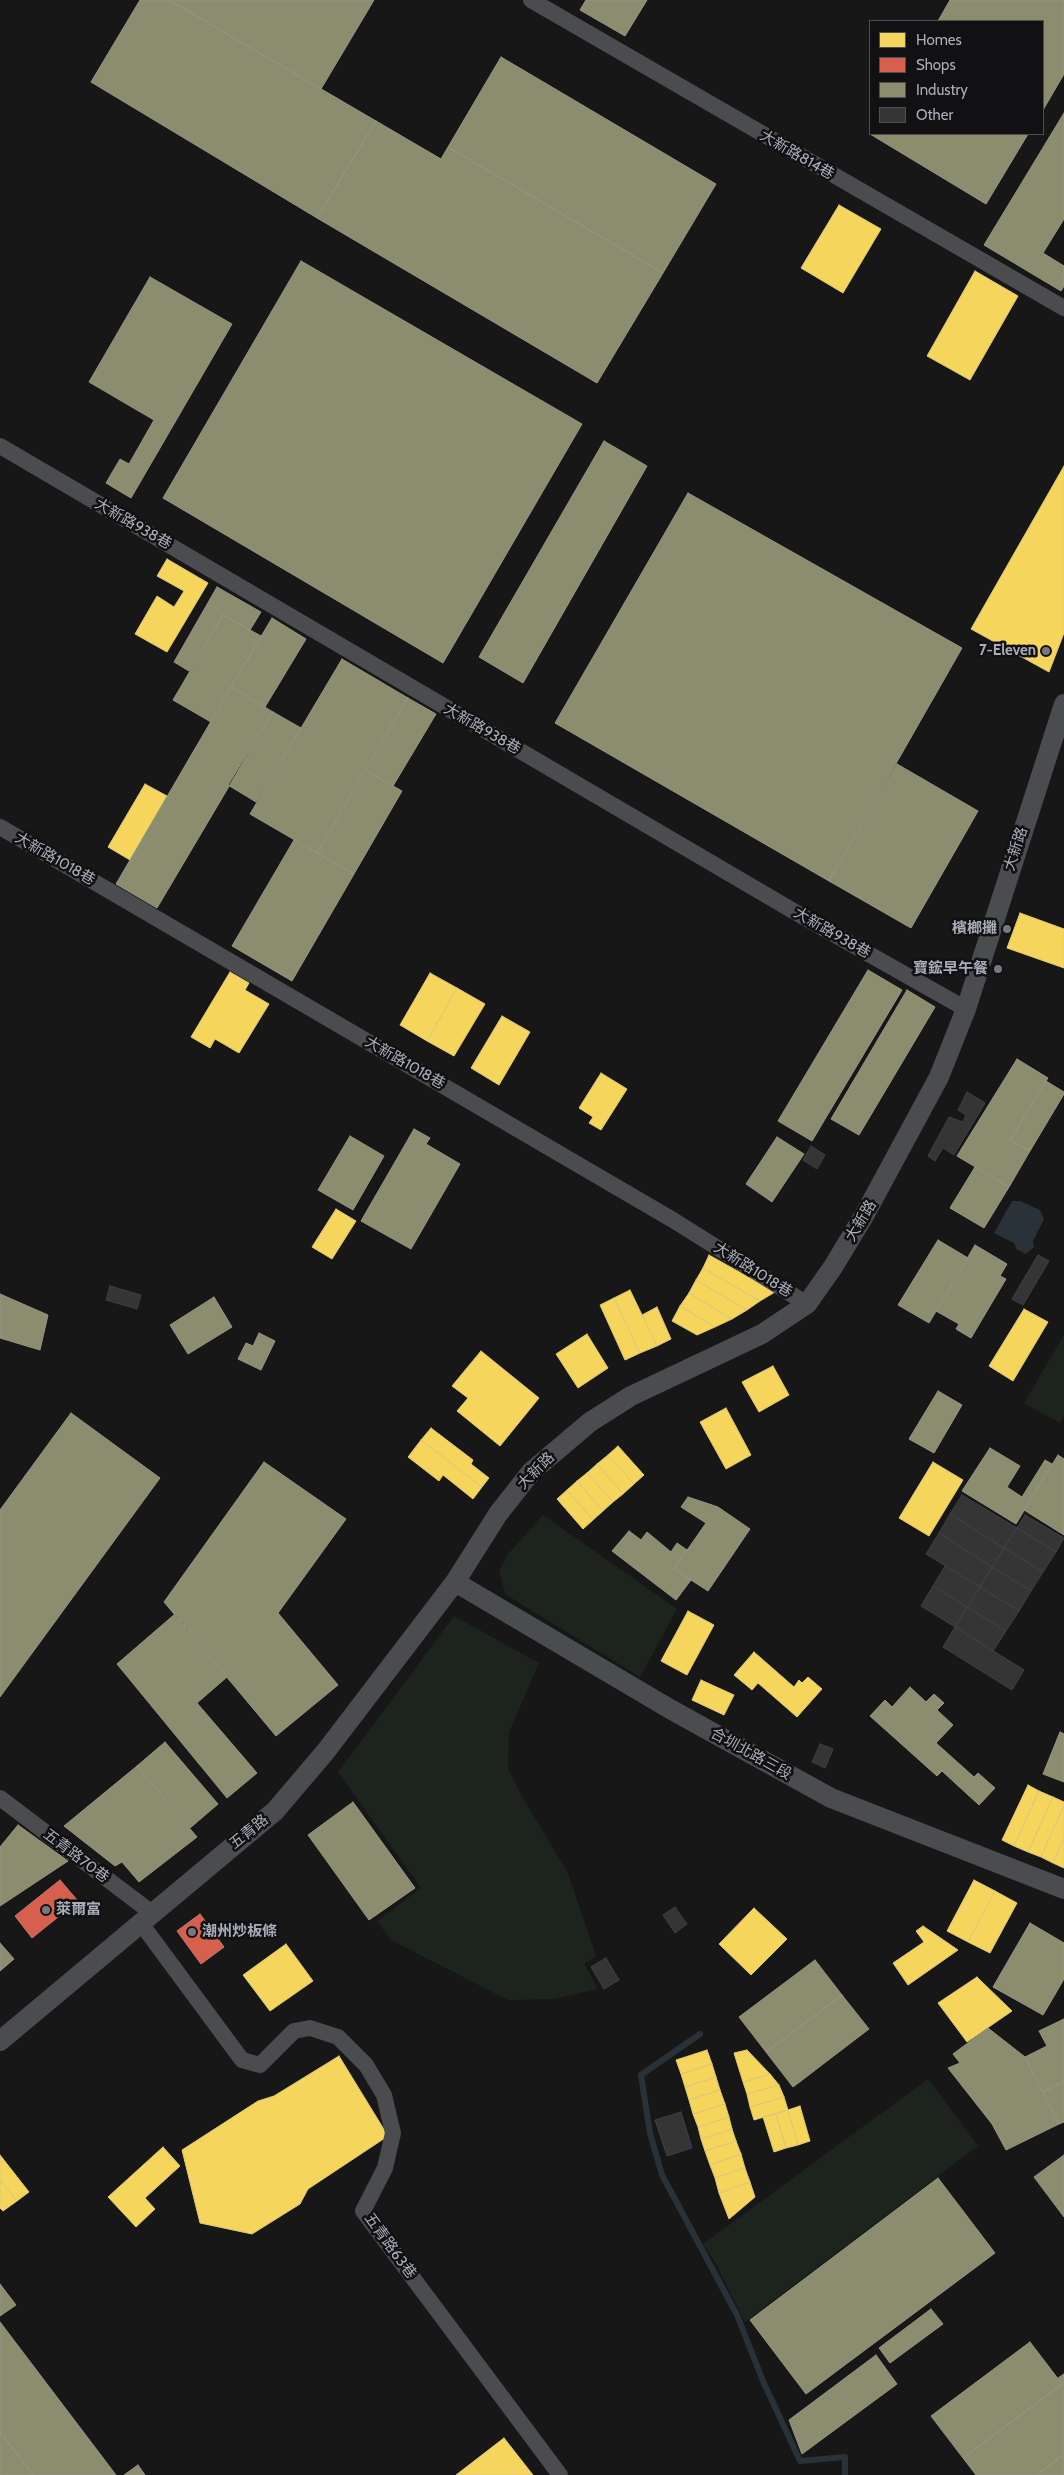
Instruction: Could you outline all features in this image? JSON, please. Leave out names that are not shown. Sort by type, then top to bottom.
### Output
[{"type":"street","name":"大新路814巷","points":[[531,0],[1064,308]]},
{"type":"street","name":"大新路938巷","points":[[0,446],[798,914],[966,1009]]},
{"type":"street","name":"大新路","points":[[455,1582],[498,1514],[531,1472],[590,1422],[631,1396],[762,1334],[807,1304],[838,1260],[894,1164],[939,1077],[966,1009],[1064,704]]},
{"type":"street","name":"大新路1018巷","points":[[0,826],[674,1220],[807,1304]]},
{"type":"street","name":"合圳北路三段","points":[[455,1582],[670,1710],[831,1798],[1017,1868],[1064,1889]]},
{"type":"street","name":"五青路","points":[[0,2041],[275,1811],[326,1751],[455,1582]]},
{"type":"street","name":"五青路70巷","points":[[0,1798],[146,1918]]},
{"type":"street","name":"五青路63巷","points":[[146,1918],[242,2060],[260,2065],[294,2031],[310,2028],[338,2037],[366,2065],[384,2095],[393,2133],[385,2168],[363,2211],[560,2475]]},
{"type":"shaded area","points":[[1012,1201],[1020,1201],[1040,1210],[1044,1219],[1033,1241],[1034,1247],[1026,1254],[1016,1249],[1014,1243],[994,1233]]},
{"type":"shaded area","points":[[1064,1335],[1064,1416],[1060,1423],[1024,1403]]},
{"type":"shaded area","points":[[543,1515],[677,1609],[640,1677],[505,1594],[499,1572],[508,1554]]},
{"type":"shaded area","points":[[454,1616],[539,1663],[509,1732],[508,1769],[568,1873],[596,1956],[584,1964],[598,1989],[554,1999],[508,2000],[391,1940],[377,1921],[421,1888],[338,1772]]},
{"type":"shaded area","points":[[928,2079],[978,2146],[745,2322],[716,2264],[703,2244]]},
{"type":"building: Homes","points":[[839,205],[881,229],[843,293],[801,268]]},
{"type":"building: Homes","points":[[975,271],[1018,296],[970,380],[927,356]]},
{"type":"building: Homes","points":[[1064,466],[1064,633],[1049,672],[971,629]]},
{"type":"building: Homes","points":[[167,559],[208,583],[167,652],[135,634],[157,596],[174,607],[184,591],[157,576]]},
{"type":"building: Homes","points":[[145,784],[167,796],[130,860],[108,847]]},
{"type":"building: Homes","points":[[1020,913],[1064,929],[1064,968],[1007,948]]},
{"type":"building: Homes","points":[[230,972],[249,983],[245,990],[269,1004],[239,1053],[215,1039],[210,1048],[191,1037]]},
{"type":"building: Homes","points":[[430,973],[457,988],[427,1041],[400,1025]]},
{"type":"building: Homes","points":[[457,988],[485,1004],[454,1056],[427,1041]]},
{"type":"building: Homes","points":[[502,1016],[530,1032],[499,1085],[471,1068]]},
{"type":"building: Homes","points":[[601,1073],[627,1089],[601,1130],[589,1123],[593,1117],[579,1108]]},
{"type":"building: Homes","points":[[336,1209],[356,1221],[332,1259],[312,1247]]},
{"type":"building: Homes","points":[[709,1255],[775,1292],[760,1301],[703,1268]]},
{"type":"building: Homes","points":[[703,1268],[760,1301],[747,1310],[696,1280]]},
{"type":"building: Homes","points":[[696,1280],[747,1310],[732,1319],[689,1293]]},
{"type":"building: Homes","points":[[630,1290],[657,1346],[640,1353],[614,1298]]},
{"type":"building: Homes","points":[[689,1293],[732,1319],[715,1327],[680,1306]]},
{"type":"building: Homes","points":[[614,1298],[640,1353],[625,1360],[600,1305]]},
{"type":"building: Homes","points":[[680,1306],[715,1327],[697,1335],[672,1321]]},
{"type":"building: Homes","points":[[657,1307],[671,1339],[657,1346],[642,1315]]},
{"type":"building: Homes","points":[[1024,1309],[1048,1322],[1013,1381],[989,1366]]},
{"type":"building: Homes","points":[[587,1334],[608,1368],[578,1388],[556,1354]]},
{"type":"building: Homes","points":[[481,1351],[539,1398],[500,1446],[457,1411],[468,1398],[452,1386]]},
{"type":"building: Homes","points":[[773,1366],[789,1395],[759,1412],[742,1382]]},
{"type":"building: Homes","points":[[726,1408],[751,1455],[726,1469],[700,1422]]},
{"type":"building: Homes","points":[[431,1428],[473,1460],[471,1464],[489,1478],[482,1487],[421,1440]]},
{"type":"building: Homes","points":[[421,1440],[482,1487],[473,1499],[443,1475],[439,1481],[408,1457]]},
{"type":"building: Homes","points":[[618,1446],[644,1475],[634,1484],[608,1455]]},
{"type":"building: Homes","points":[[608,1455],[634,1484],[623,1494],[597,1464]]},
{"type":"building: Homes","points":[[933,1462],[963,1480],[929,1536],[899,1518]]},
{"type":"building: Homes","points":[[597,1464],[623,1494],[613,1502],[587,1473]]},
{"type":"building: Homes","points":[[587,1473],[613,1502],[603,1511],[577,1481]]},
{"type":"building: Homes","points":[[577,1481],[603,1511],[593,1520],[567,1490]]},
{"type":"building: Homes","points":[[567,1490],[593,1520],[583,1529],[557,1499]]},
{"type":"building: Homes","points":[[688,1611],[714,1625],[687,1675],[661,1661]]},
{"type":"building: Homes","points":[[754,1652],[794,1687],[799,1680],[802,1683],[808,1677],[822,1689],[797,1717],[758,1683],[752,1690],[734,1675]]},
{"type":"building: Homes","points":[[701,1680],[734,1695],[724,1715],[692,1700]]},
{"type":"building: Homes","points":[[1028,1785],[1039,1791],[1014,1846],[1002,1840]]},
{"type":"building: Homes","points":[[1039,1791],[1053,1797],[1028,1852],[1014,1846]]},
{"type":"building: Homes","points":[[1053,1797],[1064,1802],[1064,1805],[1041,1857],[1028,1852]]},
{"type":"building: Homes","points":[[1064,1805],[1064,1839],[1053,1863],[1041,1857]]},
{"type":"building: Homes","points":[[1064,1839],[1064,1868],[1053,1863]]},
{"type":"building: Homes","points":[[974,1880],[995,1891],[968,1942],[947,1931]]},
{"type":"building: Homes","points":[[995,1891],[1017,1903],[990,1953],[968,1942]]},
{"type":"building: Homes","points":[[754,1908],[787,1939],[751,1975],[719,1944]]},
{"type":"building: Homes","points":[[923,1926],[958,1950],[908,1985],[893,1963],[924,1942],[916,1931]]},
{"type":"building: Homes","points":[[286,1944],[313,1981],[270,2011],[243,1975]]},
{"type":"building: Homes","points":[[977,1977],[1012,2011],[967,2042],[938,2003]]},
{"type":"building: Homes","points":[[707,2050],[712,2064],[681,2074],[676,2060]]},
{"type":"building: Homes","points":[[747,2050],[770,2074],[743,2082],[734,2053]]},
{"type":"building: Homes","points":[[339,2056],[388,2136],[308,2189],[300,2204],[252,2234],[200,2223],[182,2150],[258,2101],[274,2096]]},
{"type":"building: Homes","points":[[712,2064],[716,2077],[685,2087],[681,2074]]},
{"type":"building: Homes","points":[[770,2074],[779,2085],[747,2094],[743,2082]]},
{"type":"building: Homes","points":[[716,2077],[720,2090],[689,2100],[685,2087]]},
{"type":"building: Homes","points":[[779,2085],[784,2097],[750,2107],[747,2094]]},
{"type":"building: Homes","points":[[720,2090],[725,2104],[693,2114],[689,2100]]},
{"type":"building: Homes","points":[[784,2097],[788,2110],[754,2120],[750,2107]]},
{"type":"building: Homes","points":[[725,2104],[729,2117],[698,2127],[693,2114]]},
{"type":"building: Homes","points":[[800,2106],[810,2141],[798,2145],[788,2110]]},
{"type":"building: Homes","points":[[788,2110],[798,2145],[786,2148],[776,2114]]},
{"type":"building: Homes","points":[[776,2114],[786,2148],[774,2152],[763,2117]]},
{"type":"building: Homes","points":[[729,2117],[732,2129],[701,2139],[698,2127]]},
{"type":"building: Homes","points":[[732,2129],[736,2141],[705,2151],[701,2139]]},
{"type":"building: Homes","points":[[736,2141],[741,2154],[710,2165],[705,2151]]},
{"type":"building: Homes","points":[[163,2147],[180,2166],[145,2198],[155,2209],[136,2227],[108,2197]]},
{"type":"building: Homes","points":[[741,2154],[745,2168],[715,2178],[710,2165]]},
{"type":"building: Homes","points":[[0,2155],[29,2192],[17,2201],[0,2180]]},
{"type":"building: Homes","points":[[745,2168],[750,2182],[719,2193],[715,2178]]},
{"type":"building: Homes","points":[[0,2180],[17,2201],[3,2211],[0,2208]]},
{"type":"building: Homes","points":[[750,2182],[755,2197],[729,2219],[719,2193]]},
{"type":"building: Homes","points":[[504,2438],[533,2475],[456,2475]]},
{"type":"building: Shops","points":[[60,1880],[78,1901],[32,1938],[15,1916]]},
{"type":"building: Shops","points":[[200,1914],[224,1947],[201,1964],[177,1931]]},
{"type":"building: Industry","points":[[140,0],[169,0],[376,121],[317,218],[91,82]]},
{"type":"building: Industry","points":[[169,0],[374,0],[321,89]]},
{"type":"building: Industry","points":[[586,0],[647,0],[625,36],[580,10]]},
{"type":"building: Industry","points":[[950,0],[1064,0],[1064,74],[1044,108],[1044,20],[939,20]]},
{"type":"building: Industry","points":[[501,57],[716,184],[663,273],[448,147]]},
{"type":"building: Industry","points":[[1064,113],[1064,219],[1043,253],[1064,266],[1064,286],[1061,291],[984,245]]},
{"type":"building: Industry","points":[[376,121],[441,159],[448,147],[663,273],[597,383],[317,218]]},
{"type":"building: Industry","points":[[872,135],[1027,135],[986,204]]},
{"type":"building: Industry","points":[[301,261],[582,424],[443,663],[163,498]]},
{"type":"building: Industry","points":[[150,277],[232,324],[131,498],[106,483],[120,459],[129,464],[154,420],[89,382]]},
{"type":"building: Industry","points":[[604,441],[647,466],[523,683],[479,657]]},
{"type":"building: Industry","points":[[688,493],[962,648],[829,881],[555,723]]},
{"type":"building: Industry","points":[[217,587],[261,612],[250,630],[223,615],[189,671],[174,662]]},
{"type":"building: Industry","points":[[223,615],[261,636],[211,722],[173,700]]},
{"type":"building: Industry","points":[[272,618],[306,639],[265,707],[231,687]]},
{"type":"building: Industry","points":[[342,659],[408,698],[317,853],[250,814]]},
{"type":"building: Industry","points":[[231,687],[273,712],[157,908],[116,884]]},
{"type":"building: Industry","points":[[408,698],[436,714],[393,786],[365,770]]},
{"type":"building: Industry","points":[[273,712],[301,728],[256,802],[228,785]]},
{"type":"building: Industry","points":[[897,764],[978,811],[911,928],[829,881]]},
{"type":"building: Industry","points":[[365,770],[402,791],[354,874],[317,853]]},
{"type":"building: Industry","points":[[294,840],[354,874],[292,981],[232,946]]},
{"type":"building: Industry","points":[[868,970],[902,990],[812,1141],[778,1121]]},
{"type":"building: Industry","points":[[907,990],[935,1007],[859,1135],[831,1119]]},
{"type":"building: Industry","points":[[1017,1059],[1048,1078],[1010,1140],[1030,1151],[1009,1187],[957,1156]]},
{"type":"building: Industry","points":[[1046,1081],[1064,1092],[1064,1094],[1030,1151],[1010,1140]]},
{"type":"building: Industry","points":[[414,1129],[430,1138],[426,1144],[460,1164],[411,1249],[361,1221]]},
{"type":"building: Industry","points":[[350,1136],[384,1156],[353,1210],[318,1190]]},
{"type":"building: Industry","points":[[777,1137],[804,1154],[772,1202],[746,1184]]},
{"type":"building: Industry","points":[[975,1167],[1009,1187],[984,1228],[950,1208]]},
{"type":"building: Industry","points":[[938,1240],[968,1258],[929,1323],[898,1305]]},
{"type":"building: Industry","points":[[975,1245],[1007,1264],[1000,1276],[1006,1279],[971,1338],[956,1329],[959,1324],[936,1311]]},
{"type":"building: Industry","points":[[0,1294],[48,1315],[40,1350],[0,1338]]},
{"type":"building: Industry","points":[[214,1297],[232,1327],[188,1354],[170,1325]]},
{"type":"building: Industry","points":[[259,1333],[275,1341],[261,1370],[238,1359],[246,1343],[253,1346]]},
{"type":"building: Industry","points":[[938,1391],[962,1405],[934,1453],[909,1439]]},
{"type":"building: Industry","points":[[71,1413],[160,1478],[0,1697],[0,1510]]},
{"type":"building: Industry","points":[[990,1448],[1020,1466],[1007,1487],[1022,1497],[1045,1460],[1052,1464],[1016,1524],[962,1491]]},
{"type":"building: Industry","points":[[1058,1455],[1064,1459],[1064,1535],[1024,1510]]},
{"type":"building: Industry","points":[[264,1462],[346,1519],[278,1613],[338,1685],[276,1736],[164,1602]]},
{"type":"building: Industry","points":[[688,1497],[718,1507],[750,1529],[708,1591],[674,1569],[706,1523],[681,1507]]},
{"type":"building: Industry","points":[[629,1531],[641,1540],[647,1532],[671,1552],[677,1543],[687,1550],[674,1569],[691,1580],[676,1600],[612,1551]]},
{"type":"building: Industry","points":[[175,1614],[227,1677],[197,1703],[257,1773],[227,1798],[117,1664]]},
{"type":"building: Industry","points":[[910,1687],[926,1702],[934,1694],[944,1703],[937,1710],[953,1725],[936,1743],[974,1777],[978,1773],[995,1788],[979,1805],[942,1771],[937,1776],[870,1716],[885,1700],[892,1707]]},
{"type":"building: Industry","points":[[1060,1732],[1064,1734],[1064,1782],[1043,1774]]},
{"type":"building: Industry","points":[[165,1742],[218,1804],[190,1828],[137,1766]]},
{"type":"building: Industry","points":[[137,1766],[197,1837],[139,1882],[122,1862],[115,1866],[64,1826]]},
{"type":"building: Industry","points":[[353,1802],[415,1888],[369,1920],[308,1835]]},
{"type":"building: Industry","points":[[18,1825],[68,1861],[0,1906],[0,1847]]},
{"type":"building: Industry","points":[[1030,1923],[1064,1943],[1064,1979],[1043,2015],[993,1987]]},
{"type":"building: Industry","points":[[0,1943],[14,1959],[0,1971]]},
{"type":"building: Industry","points":[[815,1960],[842,1995],[766,2052],[739,2017]]},
{"type":"building: Industry","points":[[842,1995],[869,2029],[793,2087],[766,2052]]},
{"type":"building: Industry","points":[[1064,2019],[1064,2081],[1043,2092],[1025,2057],[1047,2046],[1039,2031]]},
{"type":"building: Industry","points":[[988,2028],[1025,2057],[1059,2124],[1006,2150],[992,2124],[948,2068],[960,2063],[953,2054]]},
{"type":"building: Industry","points":[[1064,2081],[1064,2122],[1059,2124],[1043,2092]]},
{"type":"building: Industry","points":[[1064,2155],[1064,2217],[1034,2177]]},
{"type":"building: Industry","points":[[938,2178],[995,2253],[806,2394],[750,2320]]},
{"type":"building: Industry","points":[[0,2284],[16,2305],[0,2316]]},
{"type":"building: Industry","points":[[931,2309],[943,2324],[890,2363],[879,2348]]},
{"type":"building: Industry","points":[[0,2322],[116,2475],[33,2475],[0,2432]]},
{"type":"building: Industry","points":[[1030,2342],[1062,2384],[963,2458],[931,2416]]},
{"type":"building: Industry","points":[[876,2355],[897,2384],[802,2454],[789,2420]]},
{"type":"building: Industry","points":[[1064,2374],[1064,2454],[1037,2475],[976,2475],[963,2458],[1062,2384],[1058,2378]]},
{"type":"building: Industry","points":[[0,2432],[33,2475],[0,2475]]},
{"type":"building: Industry","points":[[1064,2454],[1064,2475],[1037,2475]]},
{"type":"building: Industry","points":[[138,2465],[145,2475],[124,2475]]},
{"type":"building: Other","points":[[967,1092],[985,1103],[954,1155],[943,1148],[935,1161],[928,1156],[949,1117],[963,1122],[966,1115],[958,1110]]},
{"type":"building: Other","points":[[811,1146],[825,1155],[817,1169],[803,1160]]},
{"type":"building: Other","points":[[1038,1255],[1049,1261],[1023,1305],[1012,1299]]},
{"type":"building: Other","points":[[110,1286],[141,1295],[137,1309],[106,1300]]},
{"type":"building: Other","points":[[962,1495],[1017,1528],[1004,1548],[950,1514]]},
{"type":"building: Other","points":[[950,1514],[1004,1548],[992,1567],[939,1533]]},
{"type":"building: Other","points":[[1025,1515],[1064,1538],[1056,1552],[1017,1528]]},
{"type":"building: Other","points":[[1017,1528],[1056,1552],[1043,1572],[1004,1548]]},
{"type":"building: Other","points":[[939,1533],[992,1567],[980,1587],[926,1554]]},
{"type":"building: Other","points":[[1004,1548],[1043,1572],[1031,1591],[992,1567]]},
{"type":"building: Other","points":[[945,1566],[980,1587],[967,1607],[933,1586]]},
{"type":"building: Other","points":[[992,1567],[1031,1591],[1019,1611],[980,1587]]},
{"type":"building: Other","points":[[933,1586],[967,1607],[955,1627],[921,1606]]},
{"type":"building: Other","points":[[980,1587],[1019,1611],[1006,1631],[967,1607]]},
{"type":"building: Other","points":[[967,1607],[1006,1631],[993,1651],[955,1627]]},
{"type":"building: Other","points":[[955,1627],[1024,1670],[1012,1690],[943,1647]]},
{"type":"building: Other","points":[[820,1744],[833,1749],[825,1768],[812,1762]]},
{"type":"building: Other","points":[[675,1907],[687,1924],[675,1933],[663,1915]]},
{"type":"building: Other","points":[[606,1958],[619,1980],[604,1989],[591,1967]]},
{"type":"building: Other","points":[[681,2112],[692,2148],[667,2156],[655,2120]]},
{"type":"waterway","points":[[700,2034],[641,2075],[650,2133],[662,2175],[737,2315],[763,2381],[800,2461],[845,2457],[845,2475]]},
{"type":"place","name":"7-Eleven","points":[[1046,651]]},
{"type":"place","name":"檳榔攤","points":[[1007,929]]},
{"type":"place","name":"寶鋐早午餐","points":[[998,969]]},
{"type":"place","name":"萊爾富","points":[[46,1910]]},
{"type":"place","name":"潮州炒板條","points":[[192,1932]]}]
